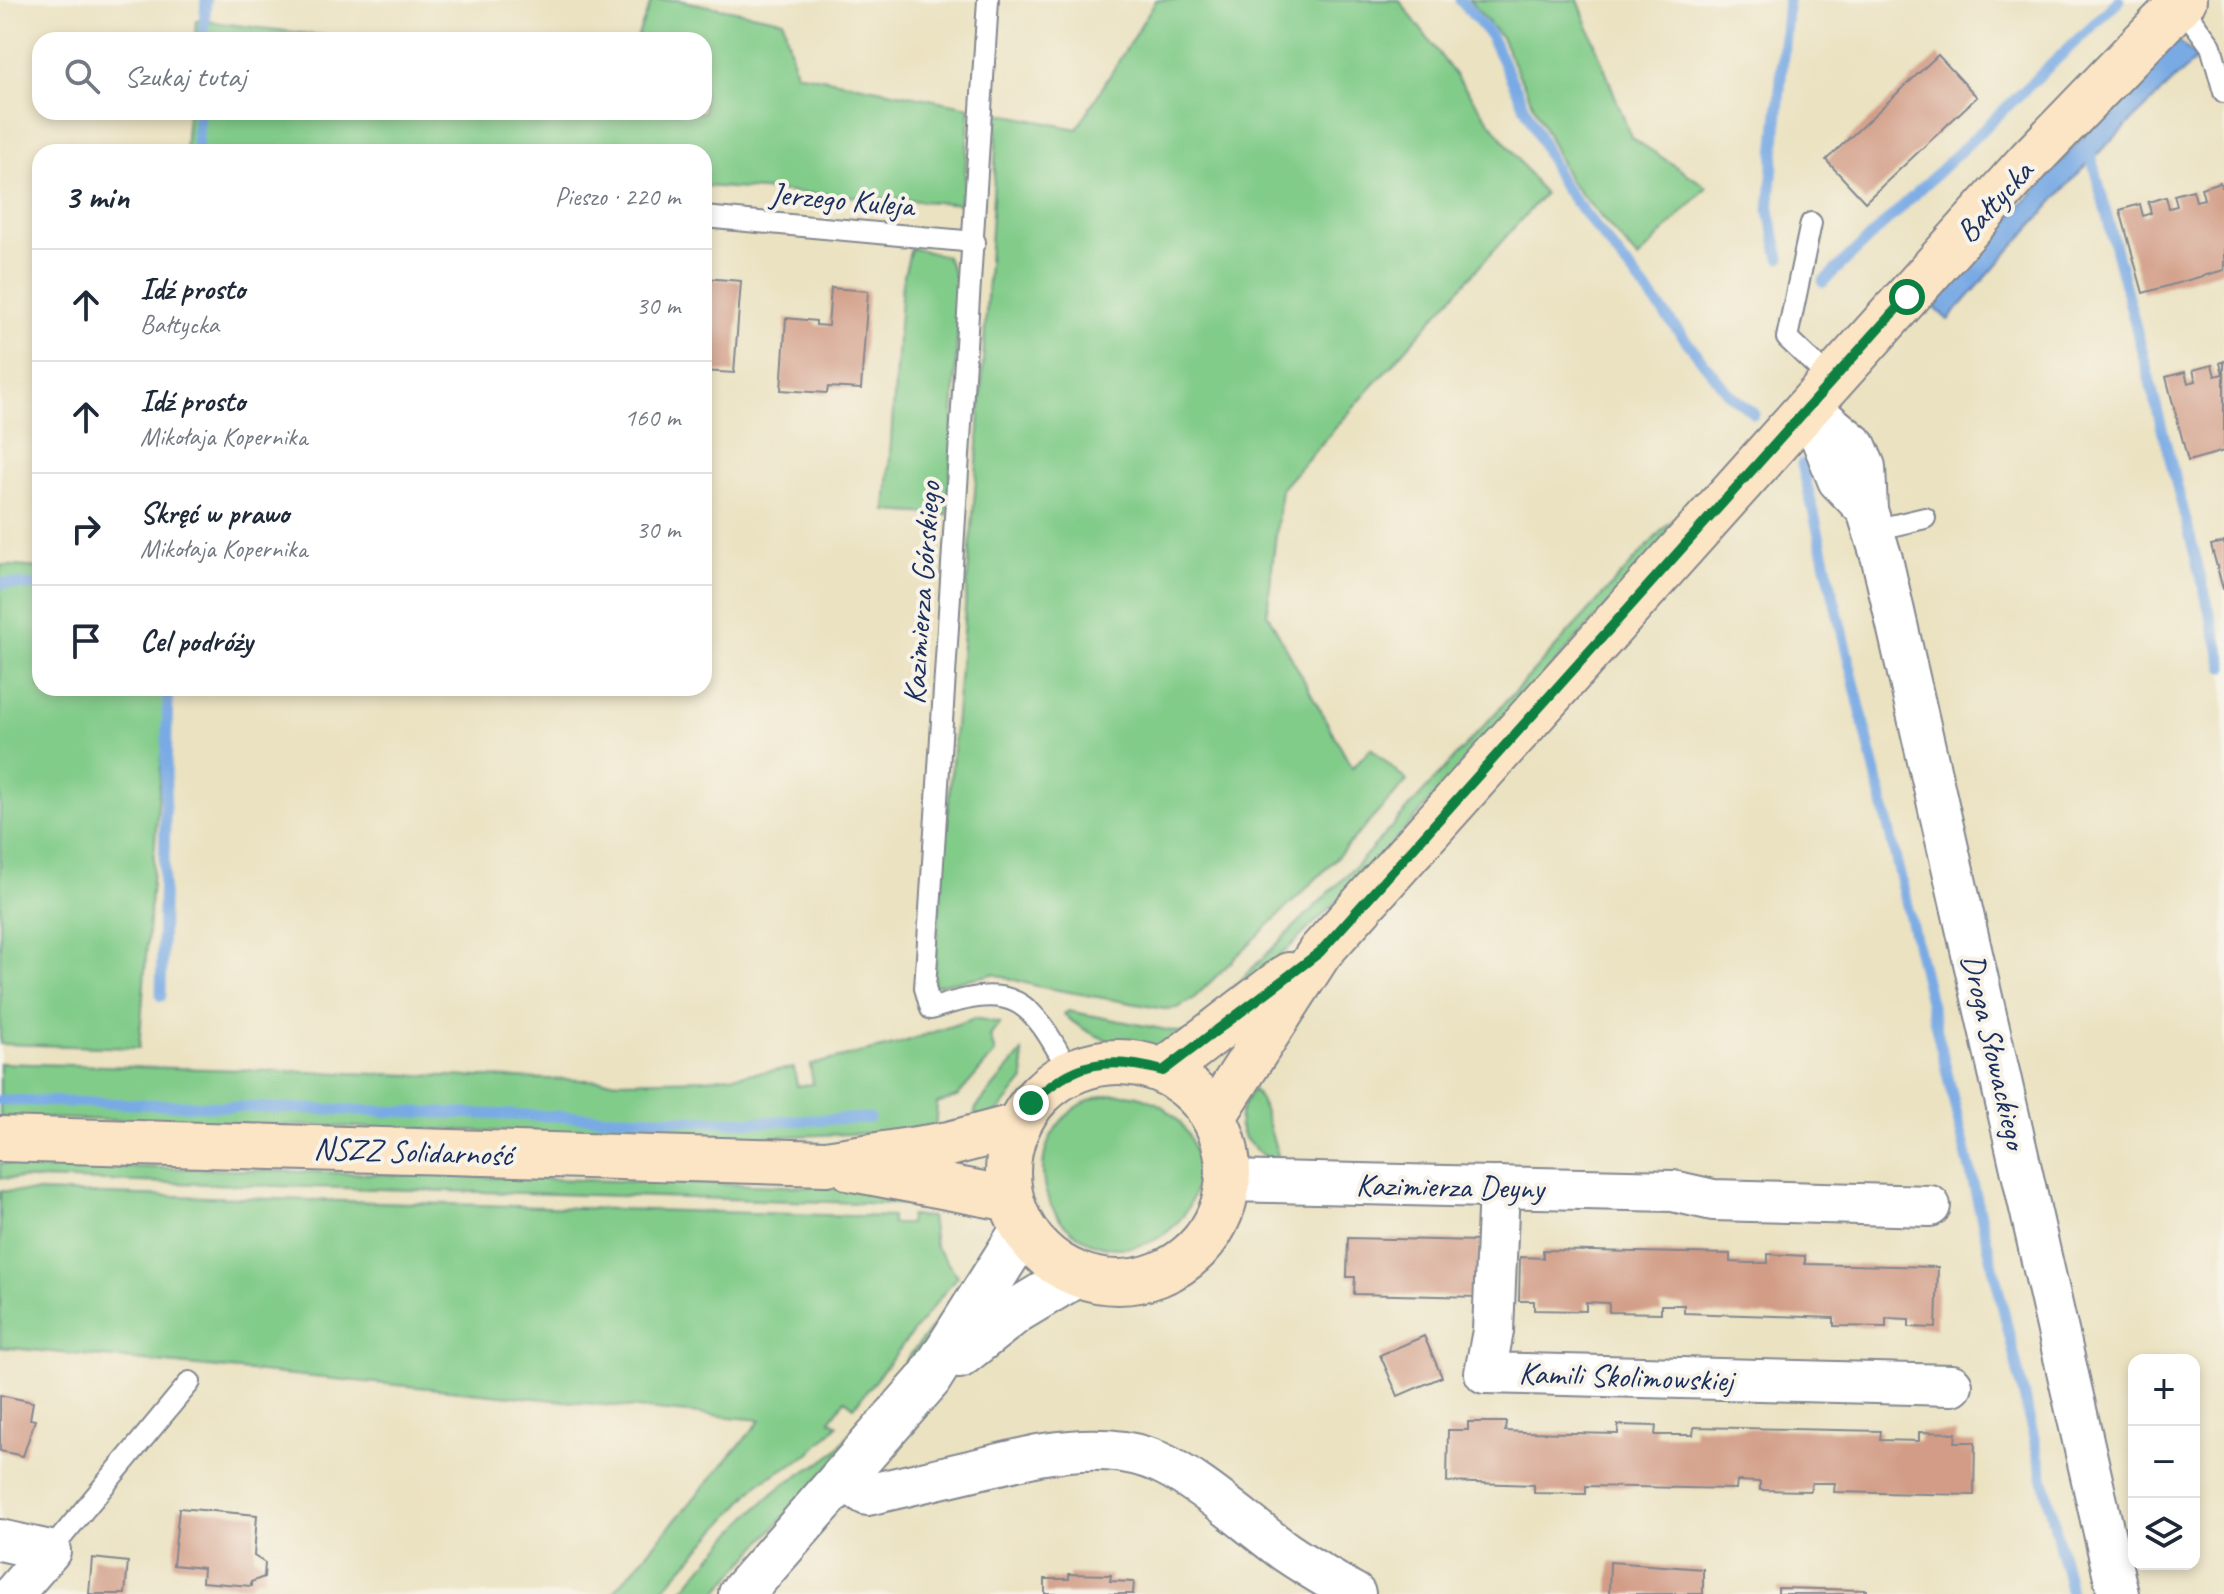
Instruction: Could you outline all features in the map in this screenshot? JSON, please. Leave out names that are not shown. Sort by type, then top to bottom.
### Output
[{"type":"main road","name":"Bałtycka","points":[[1320,952],[2040,150],[2182,2]]},
{"type":"main road","points":[[1163,1071],[1320,952]]},
{"type":"main road","points":[[1214,1116],[1320,952]]},
{"type":"main road","points":[[1104,1062],[1134,1062],[1163,1071],[1192,1090],[1214,1116],[1226,1148],[1228,1181],[1220,1216],[1201,1245],[1175,1267],[1144,1280],[1110,1283],[1076,1275],[1046,1257],[1017,1214],[1009,1150],[1017,1126],[1031,1103],[1051,1084],[1070,1073],[1104,1062]]},
{"type":"main road","name":"NSZZ Solidarność","points":[[0,1139],[826,1163],[949,1144],[1017,1126]]},
{"type":"main road","name":"NSZZ Solidarność","points":[[826,1163],[1017,1214]]},
{"type":"street","points":[[1820,394],[1838,480],[1870,520]]},
{"type":"street","name":"Droga Słowackiego","points":[[1870,520],[2118,1594]]},
{"type":"street","name":"Kazimierza Deyny","points":[[1228,1181],[1499,1187],[1673,1174],[1713,1200],[1930,1206]]},
{"type":"street","name":"Kamili Skolimowskiej","points":[[1499,1187],[1493,1331],[1485,1373],[1952,1385]]},
{"type":"street","points":[[929,1379],[1017,1214]]},
{"type":"street","points":[[741,1594],[929,1379],[1016,1311],[1076,1275]]},
{"type":"street","points":[[843,1480],[867,1495],[1038,1455],[1115,1450],[1151,1459],[1245,1519],[1286,1552],[1355,1594]]},
{"type":"street","points":[[0,1540],[50,1551],[13,1594]]},
{"type":"lane","name":"Kazimierza Górskiego","points":[[988,0],[975,242],[925,988],[931,1009],[988,993],[1004,995],[1022,1005],[1053,1041],[1070,1073]]},
{"type":"lane","points":[[2182,2],[2211,46],[2224,92]]},
{"type":"lane","name":"Jerzego Kuleja","points":[[712,218],[975,242]]},
{"type":"lane","points":[[1811,223],[1787,338],[1820,394]]},
{"type":"lane","points":[[1870,520],[1925,518]]},
{"type":"lane","points":[[50,1551],[190,1382]]},
{"type":"green space","points":[[652,0],[678,0],[783,20],[796,73],[970,107],[963,204],[712,187],[712,144],[186,144],[187,120],[712,120],[712,32],[639,32]]},
{"type":"green space","points":[[1156,0],[1399,0],[1544,194],[1281,489],[1267,613],[1352,768],[1371,748],[1407,781],[1323,872],[1193,999],[1178,1008],[1164,1009],[1036,986],[994,974],[933,986],[976,479],[998,113],[1077,129]]},
{"type":"green space","points":[[1469,0],[1578,0],[1631,137],[1707,187],[1638,259],[1570,182],[1501,37]]},
{"type":"green space","points":[[196,20],[294,32],[195,32]]},
{"type":"green space","points":[[911,248],[946,256],[960,287],[948,515],[886,511],[902,283]]},
{"type":"green space","points":[[1696,500],[1700,503],[1362,877],[1273,963],[1213,1007],[1354,868],[1665,527]]},
{"type":"green space","points":[[0,565],[32,567],[32,696],[166,696],[139,1048],[0,1044]]},
{"type":"green space","points":[[1068,1011],[1188,1034],[1166,1047],[1141,1049],[1097,1036],[1073,1022],[1064,1014]]},
{"type":"green space","points":[[975,1018],[1000,1023],[990,1036],[995,1053],[957,1097],[937,1103],[935,1131],[729,1138],[0,1117],[0,1063],[618,1081],[705,1079],[794,1068],[797,1086],[813,1084],[810,1065],[898,1044]]},
{"type":"green space","points":[[1022,1052],[1024,1080],[998,1112],[972,1125],[976,1108]]},
{"type":"green space","points":[[1253,1089],[1261,1100],[1280,1162],[1257,1150],[1241,1129],[1241,1112]]},
{"type":"green space","points":[[1120,1094],[1149,1100],[1174,1117],[1191,1142],[1197,1171],[1191,1200],[1174,1225],[1149,1242],[1120,1248],[1091,1242],[1066,1225],[1049,1200],[1043,1171],[1049,1142],[1066,1117],[1091,1100]]},
{"type":"green space","points":[[0,1163],[821,1187],[932,1198],[931,1205],[0,1178]]},
{"type":"green space","points":[[0,1191],[892,1217],[892,1224],[909,1224],[910,1216],[931,1217],[935,1246],[957,1276],[854,1407],[845,1400],[830,1420],[838,1425],[809,1454],[759,1483],[659,1594],[612,1594],[761,1420],[0,1347]]},
{"type":"green space","points":[[966,1283],[974,1289],[852,1441],[715,1594],[679,1594],[769,1497],[836,1451]]},
{"type":"water","points":[[2177,40],[2197,58],[2083,168],[1948,320],[1932,305],[2126,89]]},
{"type":"building","points":[[1938,55],[1977,97],[1865,202],[1826,160]]},
{"type":"building","points":[[2220,182],[2224,193],[2224,270],[2143,293],[2120,210],[2140,204],[2143,216],[2151,213],[2148,202],[2166,197],[2169,208],[2177,206],[2174,195],[2193,190],[2196,201],[2204,199],[2201,188]]},
{"type":"building","points":[[712,279],[741,281],[734,373],[712,372]]},
{"type":"building","points":[[831,288],[868,291],[861,389],[828,387],[827,393],[781,390],[786,318],[816,321],[816,325],[828,326]]},
{"type":"building","points":[[2224,361],[2224,451],[2188,461],[2166,377],[2185,372],[2188,383],[2196,381],[2193,370],[2212,365],[2215,376],[2223,374],[2220,363]]},
{"type":"building","points":[[2224,542],[2224,589],[2223,589],[2211,545]]},
{"type":"building","points":[[1348,1238],[1480,1241],[1479,1297],[1354,1294],[1355,1277],[1347,1277]]},
{"type":"building","points":[[1543,1250],[1730,1254],[1730,1262],[1749,1263],[1768,1263],[1768,1254],[1805,1256],[1805,1264],[1938,1267],[1936,1328],[1909,1327],[1909,1319],[1886,1318],[1886,1327],[1834,1326],[1834,1318],[1684,1313],[1684,1305],[1661,1305],[1661,1313],[1609,1312],[1609,1303],[1586,1302],[1586,1311],[1534,1310],[1534,1301],[1519,1301],[1520,1257],[1543,1258]]},
{"type":"building","points":[[1424,1336],[1442,1377],[1398,1396],[1380,1355]]},
{"type":"building","points":[[0,1395],[33,1402],[30,1419],[35,1420],[23,1456],[0,1451]]},
{"type":"building","points":[[1468,1422],[1506,1422],[1505,1431],[1618,1434],[1618,1425],[1656,1426],[1655,1435],[1693,1435],[1694,1427],[1881,1431],[1880,1440],[1919,1441],[1919,1432],[1956,1433],[1955,1442],[1975,1442],[1974,1495],[1834,1492],[1835,1483],[1812,1483],[1811,1491],[1760,1490],[1760,1482],[1737,1481],[1736,1489],[1586,1486],[1586,1494],[1534,1493],[1534,1485],[1447,1482],[1448,1430],[1468,1430]]},
{"type":"building","points":[[179,1508],[257,1515],[254,1556],[265,1563],[264,1577],[251,1582],[251,1586],[202,1582],[203,1568],[173,1565]]},
{"type":"building","points":[[92,1558],[128,1562],[125,1594],[89,1594]]},
{"type":"building","points":[[1610,1562],[1703,1569],[1703,1594],[1609,1594]]},
{"type":"building","points":[[1069,1574],[1111,1575],[1110,1581],[1134,1582],[1133,1594],[1045,1594],[1045,1579],[1069,1579]]},
{"type":"building","points":[[1778,1588],[1867,1590],[1867,1594],[1778,1594]]},
{"type":"waterway","points":[[204,32],[206,0]]},
{"type":"waterway","points":[[1460,0],[1490,35],[1563,186],[1727,392],[1754,414]]},
{"type":"waterway","points":[[1780,258],[1769,211],[1788,0]]},
{"type":"waterway","points":[[1823,282],[2119,0]]},
{"type":"waterway","points":[[197,144],[199,120]]},
{"type":"waterway","points":[[2089,147],[2224,667]]},
{"type":"waterway","points":[[1802,464],[2071,1594]]},
{"type":"waterway","points":[[0,583],[32,585]]},
{"type":"waterway","points":[[161,996],[168,696]]},
{"type":"waterway","points":[[0,1100],[757,1122],[869,1118]]},
{"type":"route","points":[[1031,1103],[1051,1084],[1074,1070],[1104,1062],[1134,1062],[1163,1071],[1320,952],[1907,297]]}]
